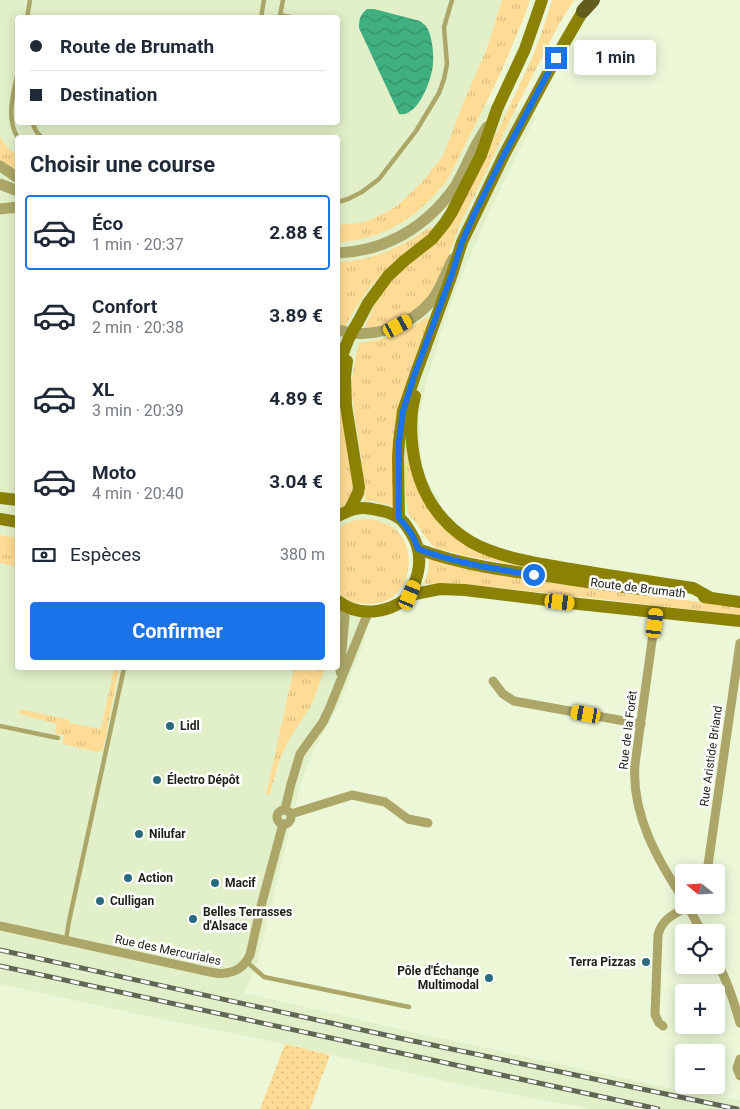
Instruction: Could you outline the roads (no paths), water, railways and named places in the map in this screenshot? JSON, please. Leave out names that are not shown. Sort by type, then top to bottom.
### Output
[{"type":"highway","points":[[583,11],[593,0]]},
{"type":"main road","points":[[350,509],[358,493],[359,486],[346,406],[344,347],[374,293],[388,276],[425,245],[445,223],[452,212],[482,155],[497,109],[525,49],[542,0]]},
{"type":"main road","points":[[399,518],[398,458],[403,411],[462,242],[507,148],[583,11]]},
{"type":"main road","points":[[441,305],[414,400],[412,428],[412,444],[422,487],[437,512],[453,529],[472,542],[495,552],[556,567],[693,588],[711,598]]},
{"type":"main road","points":[[340,371],[344,360]]},
{"type":"main road","points":[[0,498],[15,500]]},
{"type":"main road","points":[[340,515],[350,509],[367,508],[383,511],[399,518],[415,540],[420,564],[410,595],[396,605],[384,610],[369,612],[360,611],[340,603]]},
{"type":"main road","points":[[0,519],[15,522]]},
{"type":"main road","name":"Route de Brumath","points":[[418,549],[452,560],[506,570],[740,602]]},
{"type":"main road","name":"Route de Brumath","points":[[410,595],[440,589],[465,590],[740,621]]},
{"type":"street","points":[[340,254],[375,248],[389,242],[412,229],[430,214],[454,187],[497,109]]},
{"type":"street","points":[[0,166],[15,176]]},
{"type":"street","points":[[0,184],[15,190]]},
{"type":"street","points":[[0,209],[15,207]]},
{"type":"street","points":[[340,330],[363,333],[375,332],[398,326],[416,315],[437,293],[462,242]]},
{"type":"street","points":[[337,688],[342,663],[345,617],[340,603]]},
{"type":"street","points":[[288,812],[290,784],[300,754],[330,707],[369,612]]},
{"type":"street","name":"Rue de la Forêt","points":[[656,612],[634,775],[638,804],[647,834],[652,847],[675,886]]},
{"type":"street","name":"Rue Aristide Briand","points":[[708,864],[740,643]]},
{"type":"street","points":[[493,680],[503,694],[514,701],[641,724]]},
{"type":"street","points":[[247,962],[252,949],[261,906],[283,824],[279,821],[277,815],[280,811],[288,812],[352,795],[385,802],[408,819],[428,823]]},
{"type":"street","points":[[663,1026],[654,1015],[658,935],[661,924],[675,913]]},
{"type":"street","name":"Rue des Mercuriales","points":[[0,926],[218,974],[229,974],[247,962]]},
{"type":"street","points":[[723,974],[736,1006],[740,1022]]},
{"type":"street","points":[[740,1059],[737,1068],[740,1076]]},
{"type":"lane","points":[[27,15],[30,0]]},
{"type":"lane","points":[[262,15],[264,0]]},
{"type":"lane","points":[[280,15],[283,0]]},
{"type":"lane","points":[[340,202],[362,192],[374,184],[416,131],[439,93],[447,64],[444,27],[452,0]]},
{"type":"lane","points":[[15,89],[11,112],[12,123],[17,135]]},
{"type":"lane","points":[[66,940],[124,670]]},
{"type":"lane","points":[[0,726],[58,738]]},
{"type":"lane","points":[[247,962],[264,978],[409,1007]]},
{"type":"water","points":[[367,9],[374,9],[420,21],[426,26],[430,34],[433,60],[430,79],[418,104],[406,114],[399,114],[359,28],[360,17]]},
{"type":"railway","points":[[0,950],[399,1038],[737,1109]]},
{"type":"railway","points":[[0,966],[658,1109]]},
{"type":"place","name":"Lidl","points":[[170,726]]},
{"type":"place","name":"Électro Dépôt","points":[[157,780]]},
{"type":"place","name":"Nilufar","points":[[139,834]]},
{"type":"place","name":"Action","points":[[128,878]]},
{"type":"place","name":"Macif","points":[[215,883]]},
{"type":"place","name":"Culligan","points":[[100,901]]},
{"type":"place","name":"Belles Terrasses d'Alsace","points":[[193,919]]},
{"type":"place","name":"Terra Pizzas","points":[[646,962]]},
{"type":"place","name":"Pôle d'Échange Multimodal","points":[[489,978]]}]
